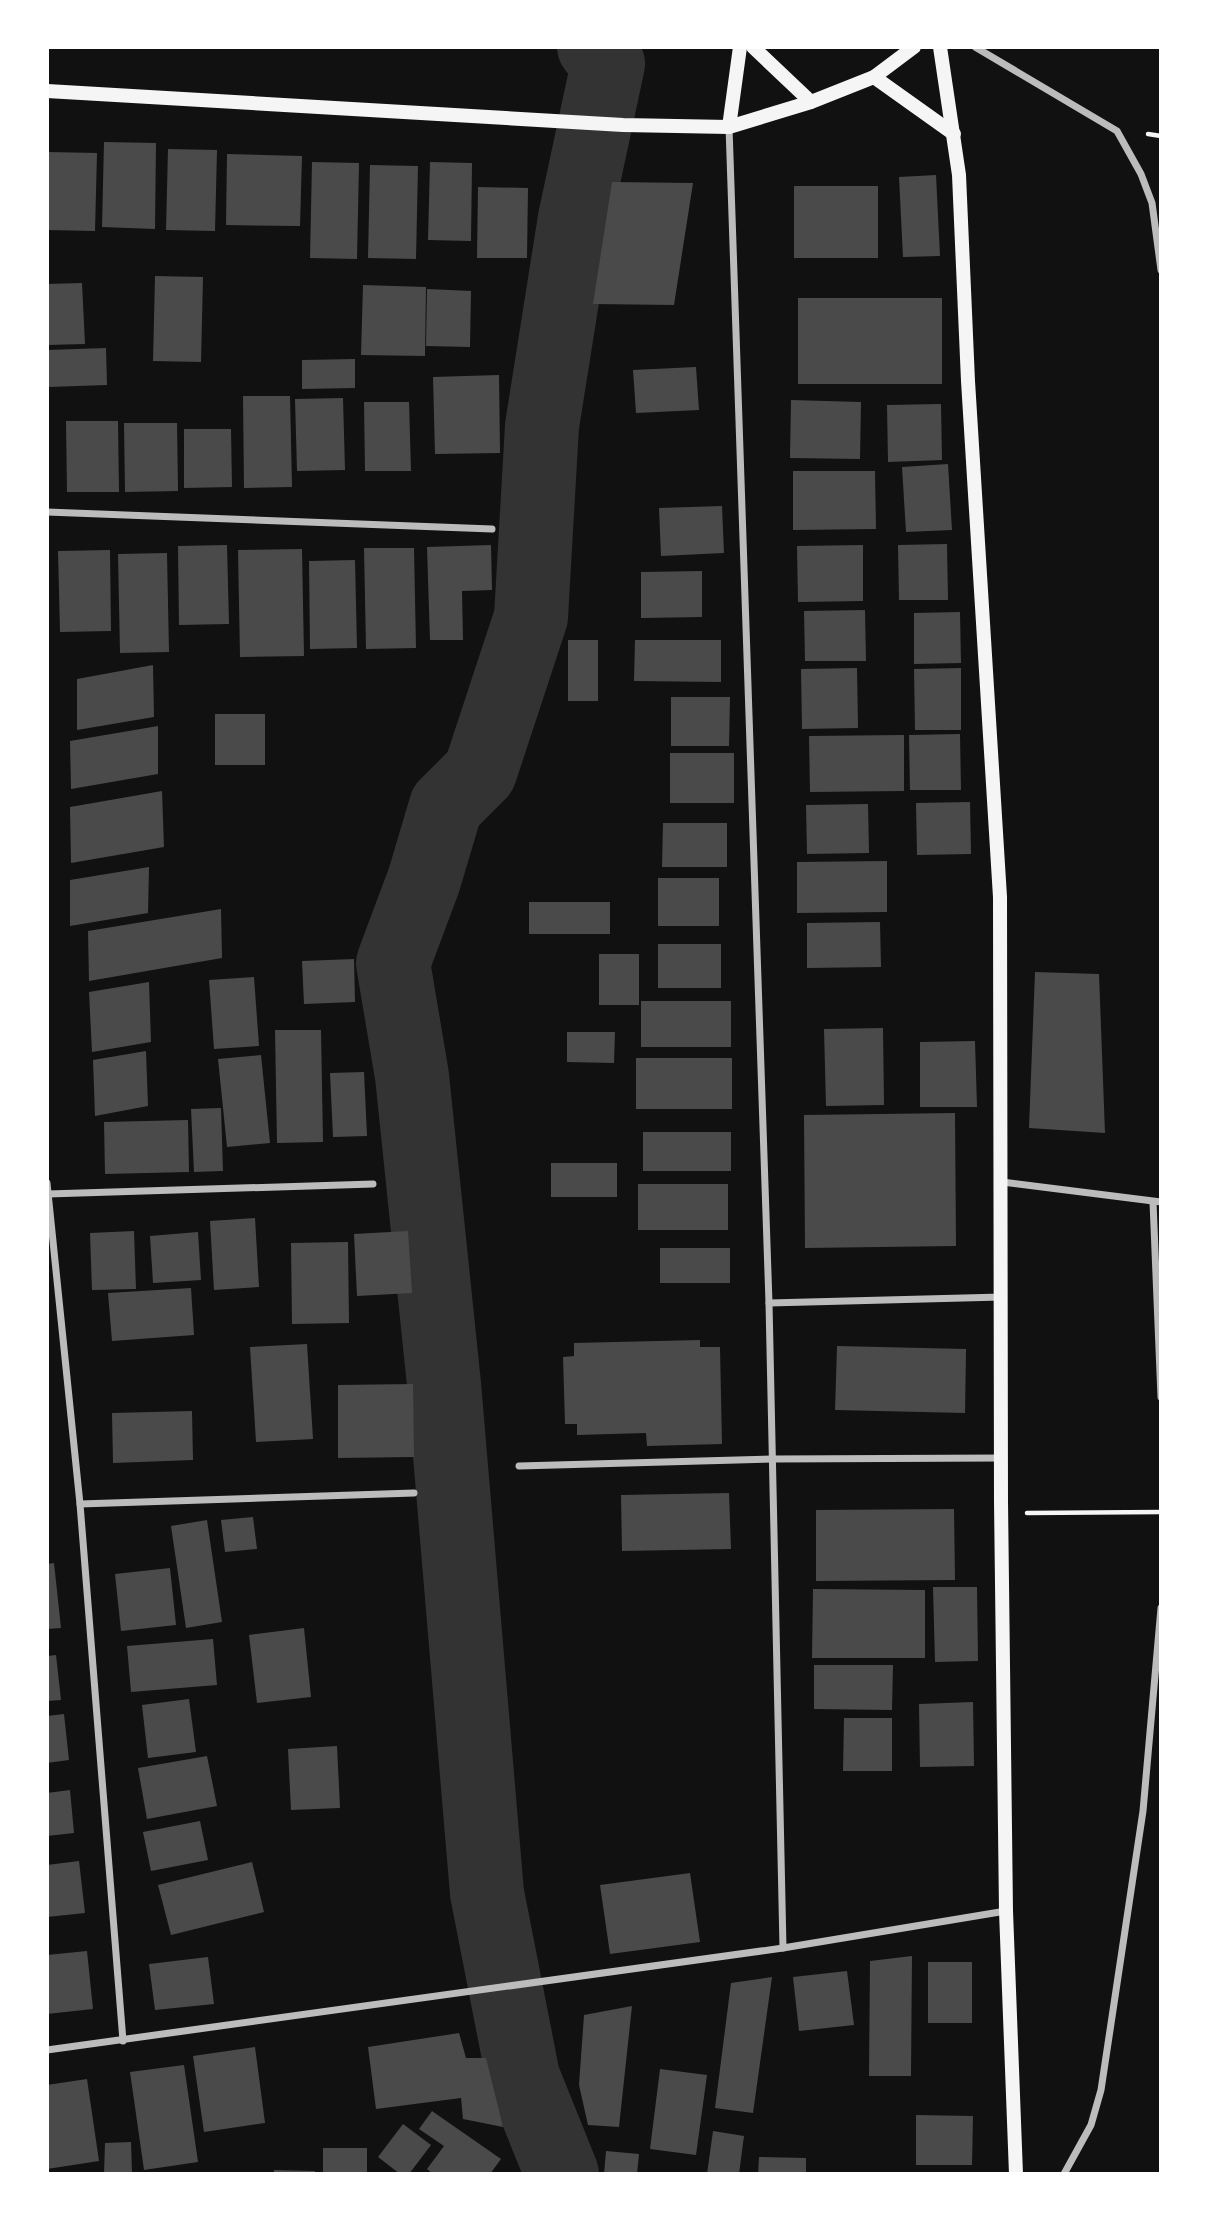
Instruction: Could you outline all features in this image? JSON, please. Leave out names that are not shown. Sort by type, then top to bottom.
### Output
[{"type":"main road","points":[[729,127],[740,47]]},
{"type":"main road","points":[[753,47],[811,102]]},
{"type":"main road","points":[[47,91],[623,125],[729,127],[811,102],[874,77],[914,47]]},
{"type":"main road","points":[[940,47],[960,174],[968,381],[1000,897],[1001,1501],[1006,1911],[1016,2174]]},
{"type":"main road","points":[[874,77],[954,134]]},
{"type":"street","points":[[975,47],[1117,131],[1141,174],[1152,203],[1161,270]]},
{"type":"street","points":[[729,127],[774,1459],[783,1948]]},
{"type":"street","points":[[47,512],[492,529]]},
{"type":"street","points":[[1002,1182],[1157,1202],[1161,1397]]},
{"type":"street","points":[[47,1183],[80,1503],[123,2041]]},
{"type":"street","points":[[48,1194],[373,1184]]},
{"type":"street","points":[[769,1303],[1002,1297]]},
{"type":"street","points":[[519,1466],[774,1459],[1001,1458]]},
{"type":"street","points":[[80,1503],[414,1493]]},
{"type":"street","points":[[1064,2174],[1091,2125],[1101,2090],[1143,1811],[1161,1608]]},
{"type":"street","points":[[47,2050],[783,1948],[1006,1911]]},
{"type":"path","points":[[1001,1501],[1030,1514],[1161,1512]]},
{"type":"building","points":[[104,142],[156,143],[155,229],[102,227]]},
{"type":"building","points":[[168,149],[217,150],[215,231],[166,230]]},
{"type":"building","points":[[47,152],[97,153],[95,231],[47,230]]},
{"type":"building","points":[[227,154],[302,156],[300,226],[226,225]]},
{"type":"building","points":[[312,162],[359,163],[357,259],[310,258]]},
{"type":"building","points":[[430,162],[472,163],[471,241],[428,240]]},
{"type":"building","points":[[370,165],[418,166],[416,259],[368,258]]},
{"type":"building","points":[[936,175],[940,256],[903,257],[899,177]]},
{"type":"building","points":[[612,182],[693,183],[674,305],[593,304]]},
{"type":"building","points":[[794,186],[878,186],[878,258],[794,258]]},
{"type":"building","points":[[478,187],[528,188],[527,258],[477,258]]},
{"type":"building","points":[[155,276],[203,277],[201,362],[153,361]]},
{"type":"building","points":[[82,283],[85,344],[47,345],[47,284]]},
{"type":"building","points":[[363,285],[426,287],[425,356],[361,355]]},
{"type":"building","points":[[427,289],[471,291],[470,347],[426,346]]},
{"type":"building","points":[[798,298],[942,298],[942,384],[798,384]]},
{"type":"building","points":[[106,348],[107,385],[49,387],[47,350]]},
{"type":"building","points":[[355,359],[355,388],[302,389],[302,360]]},
{"type":"building","points":[[696,367],[699,410],[636,413],[633,370]]},
{"type":"building","points":[[499,375],[500,453],[435,454],[433,377]]},
{"type":"building","points":[[243,396],[290,396],[292,487],[244,488]]},
{"type":"building","points":[[343,398],[345,470],[297,471],[295,399]]},
{"type":"building","points":[[791,400],[861,402],[860,459],[790,458]]},
{"type":"building","points":[[364,402],[409,402],[411,471],[365,471]]},
{"type":"building","points":[[941,404],[942,460],[888,462],[887,405]]},
{"type":"building","points":[[66,421],[118,421],[119,492],[67,492]]},
{"type":"building","points":[[124,423],[177,423],[178,491],[125,492]]},
{"type":"building","points":[[184,429],[231,429],[232,487],[184,488]]},
{"type":"building","points":[[948,464],[952,530],[906,532],[902,467]]},
{"type":"building","points":[[793,471],[875,471],[876,529],[793,530]]},
{"type":"building","points":[[722,506],[724,553],[661,556],[659,508]]},
{"type":"building","points":[[947,544],[948,600],[899,600],[898,545]]},
{"type":"building","points":[[227,545],[229,624],[179,625],[178,546]]},
{"type":"building","points":[[491,545],[492,590],[462,591],[463,640],[430,640],[427,547]]},
{"type":"building","points":[[863,545],[863,601],[798,602],[797,546]]},
{"type":"building","points":[[364,548],[414,548],[416,648],[366,649]]},
{"type":"building","points":[[302,549],[304,656],[240,657],[238,550]]},
{"type":"building","points":[[110,550],[111,631],[60,632],[58,551]]},
{"type":"building","points":[[167,553],[169,652],[120,653],[118,554]]},
{"type":"building","points":[[355,560],[357,648],[310,649],[309,561]]},
{"type":"building","points":[[702,571],[702,617],[641,618],[641,572]]},
{"type":"building","points":[[865,610],[866,661],[805,661],[804,611]]},
{"type":"building","points":[[960,612],[961,663],[914,664],[914,613]]},
{"type":"building","points":[[568,640],[598,640],[598,701],[568,701]]},
{"type":"building","points":[[635,640],[721,640],[721,682],[634,681]]},
{"type":"building","points":[[153,665],[154,717],[77,730],[77,679]]},
{"type":"building","points":[[857,668],[858,728],[802,729],[801,669]]},
{"type":"building","points":[[961,668],[961,730],[915,730],[914,669]]},
{"type":"building","points":[[671,697],[730,697],[729,746],[671,746]]},
{"type":"building","points":[[215,714],[265,714],[265,765],[215,765]]},
{"type":"building","points":[[158,726],[158,774],[71,789],[70,741]]},
{"type":"building","points":[[960,734],[961,790],[910,790],[909,735]]},
{"type":"building","points":[[904,735],[904,791],[810,792],[809,736]]},
{"type":"building","points":[[670,753],[734,753],[734,803],[670,803]]},
{"type":"building","points":[[162,791],[164,847],[71,863],[70,807]]},
{"type":"building","points":[[970,802],[971,854],[917,855],[916,803]]},
{"type":"building","points":[[868,804],[869,853],[807,854],[806,805]]},
{"type":"building","points":[[663,823],[727,823],[727,867],[662,867]]},
{"type":"building","points":[[887,861],[887,912],[797,913],[797,862]]},
{"type":"building","points":[[149,867],[148,913],[70,926],[70,880]]},
{"type":"building","points":[[658,878],[719,878],[719,926],[658,926]]},
{"type":"building","points":[[529,902],[610,902],[610,934],[529,934]]},
{"type":"building","points":[[221,909],[222,958],[89,981],[88,931]]},
{"type":"building","points":[[880,922],[881,967],[807,968],[807,923]]},
{"type":"building","points":[[658,944],[721,944],[721,988],[658,988]]},
{"type":"building","points":[[599,954],[639,954],[639,1005],[599,1005]]},
{"type":"building","points":[[354,959],[355,1002],[304,1004],[302,961]]},
{"type":"building","points":[[1035,972],[1099,974],[1105,1133],[1029,1128]]},
{"type":"building","points":[[254,977],[259,1046],[214,1049],[209,980]]},
{"type":"building","points":[[149,982],[151,1042],[92,1052],[89,992]]},
{"type":"building","points":[[641,1001],[731,1001],[731,1047],[641,1047]]},
{"type":"building","points":[[883,1028],[884,1105],[826,1106],[824,1029]]},
{"type":"building","points":[[275,1030],[321,1030],[323,1142],[277,1143]]},
{"type":"building","points":[[567,1032],[615,1032],[614,1063],[567,1062]]},
{"type":"building","points":[[975,1041],[977,1107],[920,1107],[920,1042]]},
{"type":"building","points":[[146,1051],[148,1106],[95,1116],[93,1060]]},
{"type":"building","points":[[261,1055],[270,1143],[227,1147],[218,1059]]},
{"type":"building","points":[[636,1058],[732,1058],[732,1109],[636,1109]]},
{"type":"building","points":[[364,1072],[367,1136],[333,1137],[330,1073]]},
{"type":"building","points":[[221,1108],[223,1171],[194,1172],[191,1109]]},
{"type":"building","points":[[955,1113],[956,1246],[805,1248],[804,1115]]},
{"type":"building","points":[[188,1120],[189,1172],[105,1174],[104,1122]]},
{"type":"building","points":[[643,1132],[731,1132],[731,1171],[643,1171]]},
{"type":"building","points":[[551,1163],[617,1163],[617,1197],[551,1197]]},
{"type":"building","points":[[638,1184],[728,1184],[728,1230],[638,1230]]},
{"type":"building","points":[[255,1218],[259,1287],[214,1290],[210,1221]]},
{"type":"building","points":[[134,1231],[136,1289],[92,1290],[90,1233]]},
{"type":"building","points":[[408,1231],[412,1293],[357,1296],[354,1234]]},
{"type":"building","points":[[198,1232],[201,1280],[153,1283],[150,1236]]},
{"type":"building","points":[[348,1242],[349,1323],[292,1324],[291,1243]]},
{"type":"building","points":[[660,1248],[730,1248],[730,1283],[660,1283]]},
{"type":"building","points":[[191,1288],[194,1335],[112,1341],[108,1293]]},
{"type":"building","points":[[700,1340],[700,1347],[720,1347],[722,1444],[647,1446],[646,1433],[577,1435],[577,1424],[565,1424],[563,1357],[574,1356],[574,1343]]},
{"type":"building","points":[[307,1344],[313,1439],[256,1442],[250,1347]]},
{"type":"building","points":[[837,1346],[966,1349],[965,1413],[835,1410]]},
{"type":"building","points":[[413,1384],[414,1457],[338,1458],[338,1385]]},
{"type":"building","points":[[192,1411],[193,1460],[113,1463],[112,1413]]},
{"type":"building","points":[[729,1493],[731,1549],[622,1551],[621,1495]]},
{"type":"building","points":[[954,1509],[955,1580],[816,1581],[816,1510]]},
{"type":"building","points":[[253,1517],[257,1549],[225,1552],[221,1520]]},
{"type":"building","points":[[207,1520],[222,1622],[186,1628],[171,1526]]},
{"type":"building","points":[[54,1563],[61,1628],[47,1629],[47,1564]]},
{"type":"building","points":[[170,1568],[176,1625],[121,1631],[115,1574]]},
{"type":"building","points":[[933,1587],[977,1587],[978,1661],[935,1662]]},
{"type":"building","points":[[813,1589],[925,1590],[925,1658],[812,1658]]},
{"type":"building","points":[[304,1628],[311,1697],[257,1703],[249,1635]]},
{"type":"building","points":[[213,1639],[217,1685],[131,1692],[127,1646]]},
{"type":"building","points":[[56,1655],[61,1700],[47,1701],[47,1656]]},
{"type":"building","points":[[814,1665],[893,1665],[892,1710],[814,1709]]},
{"type":"building","points":[[189,1699],[196,1752],[148,1758],[142,1705]]},
{"type":"building","points":[[973,1702],[974,1766],[920,1767],[919,1704]]},
{"type":"building","points":[[64,1714],[69,1760],[47,1763],[47,1716]]},
{"type":"building","points":[[844,1718],[892,1718],[892,1771],[843,1771]]},
{"type":"building","points":[[337,1746],[340,1808],[291,1810],[288,1749]]},
{"type":"building","points":[[207,1756],[217,1806],[147,1819],[138,1768]]},
{"type":"building","points":[[70,1790],[74,1833],[47,1836],[47,1793]]},
{"type":"building","points":[[200,1821],[208,1860],[151,1871],[143,1832]]},
{"type":"building","points":[[79,1861],[85,1913],[47,1917],[47,1865]]},
{"type":"building","points":[[252,1862],[264,1912],[171,1935],[158,1885]]},
{"type":"building","points":[[690,1873],[700,1942],[610,1954],[600,1885]]},
{"type":"building","points":[[87,1951],[93,2009],[47,2014],[47,1955]]},
{"type":"building","points":[[912,1956],[911,2076],[869,2076],[870,1961]]},
{"type":"building","points":[[208,1957],[214,2004],[155,2010],[149,1964]]},
{"type":"building","points":[[928,1962],[972,1962],[972,2023],[928,2023]]},
{"type":"building","points":[[847,1971],[854,2025],[799,2031],[793,1977]]},
{"type":"building","points":[[772,1977],[753,2113],[715,2108],[731,1983]]},
{"type":"building","points":[[632,2006],[619,2127],[588,2125],[579,2085],[584,2015]]},
{"type":"building","points":[[459,2033],[466,2058],[486,2058],[503,2127],[463,2119],[461,2098],[376,2109],[368,2047]]},
{"type":"building","points":[[255,2047],[265,2123],[204,2132],[193,2056]]},
{"type":"building","points":[[184,2065],[198,2162],[144,2170],[130,2072]]},
{"type":"building","points":[[660,2069],[707,2075],[696,2155],[650,2149]]},
{"type":"building","points":[[87,2079],[99,2161],[47,2169],[47,2085]]},
{"type":"building","points":[[432,2111],[501,2159],[490,2174],[433,2174],[427,2169],[444,2146],[419,2129]]},
{"type":"building","points":[[916,2115],[973,2116],[972,2165],[916,2165]]},
{"type":"building","points":[[403,2124],[431,2145],[409,2174],[400,2174],[378,2157]]},
{"type":"building","points":[[713,2131],[744,2136],[739,2174],[707,2174]]},
{"type":"building","points":[[131,2142],[132,2174],[104,2174],[105,2143]]},
{"type":"building","points":[[323,2148],[367,2148],[367,2174],[323,2174]]},
{"type":"building","points":[[606,2151],[639,2154],[637,2174],[604,2174]]},
{"type":"building","points":[[759,2157],[806,2158],[806,2174],[758,2174]]},
{"type":"building","points":[[274,2170],[315,2171],[315,2174],[274,2174]]},
{"type":"waterway","points":[[562,2174],[523,2077],[487,1893],[444,1384],[412,1076],[393,963],[424,880],[446,806],[480,772],[531,617],[542,426],[575,218],[608,64],[594,47]]}]
